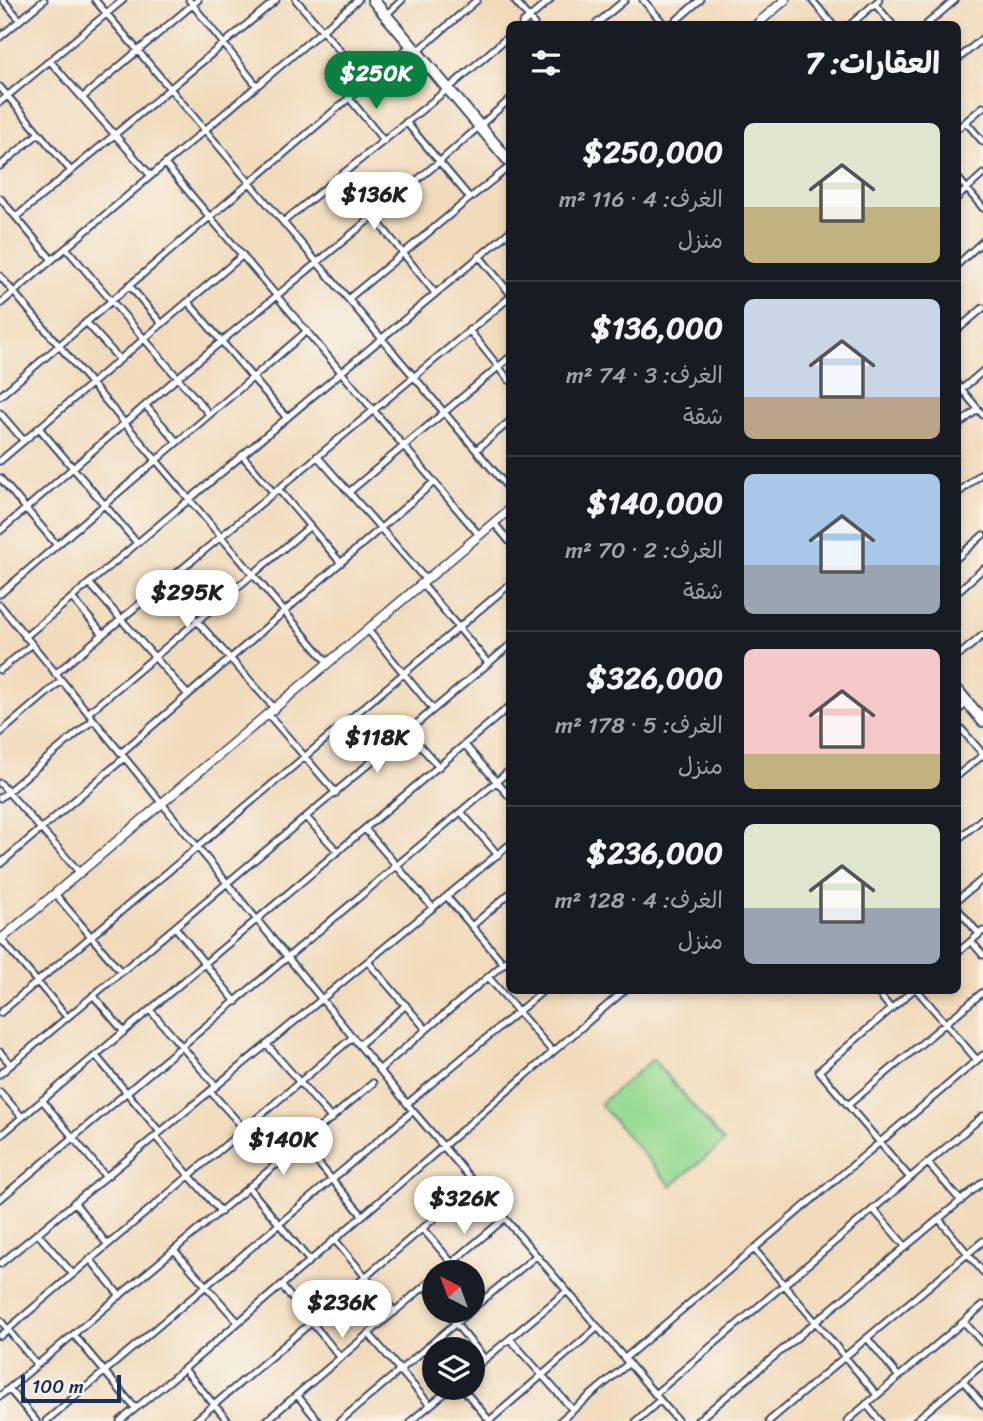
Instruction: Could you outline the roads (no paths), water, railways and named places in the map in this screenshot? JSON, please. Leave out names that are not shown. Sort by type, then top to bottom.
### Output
[{"type":"highway","points":[[373,0],[506,157]]},
{"type":"highway","points":[[961,695],[981,714]]},
{"type":"street","points":[[3,0],[20,20]]},
{"type":"street","points":[[0,37],[44,0]]},
{"type":"street","points":[[95,0],[506,485]]},
{"type":"street","points":[[0,102],[123,0]]},
{"type":"street","points":[[262,0],[268,7]]},
{"type":"street","points":[[16,217],[276,0]]},
{"type":"street","points":[[296,0],[368,82]]},
{"type":"street","points":[[0,304],[358,0]]},
{"type":"street","points":[[386,15],[402,0]]},
{"type":"street","points":[[0,396],[368,82],[477,0]]},
{"type":"street","points":[[514,0],[532,21]]},
{"type":"street","points":[[526,21],[550,0]]},
{"type":"street","points":[[600,21],[625,0]]},
{"type":"street","points":[[643,0],[661,21]]},
{"type":"street","points":[[649,7],[657,0]]},
{"type":"street","points":[[676,21],[700,0]]},
{"type":"street","points":[[812,0],[830,21]]},
{"type":"street","points":[[931,21],[955,0]]},
{"type":"street","points":[[83,97],[193,2],[257,86]]},
{"type":"street","points":[[760,21],[779,2]]},
{"type":"street","points":[[855,21],[877,2],[890,21]]},
{"type":"street","points":[[961,57],[983,38]]},
{"type":"street","points":[[283,222],[449,89],[506,39]]},
{"type":"street","points":[[961,52],[964,55]]},
{"type":"street","points":[[50,61],[151,176]]},
{"type":"street","points":[[0,87],[71,171]]},
{"type":"street","points":[[349,98],[384,141]]},
{"type":"street","points":[[0,531],[177,378],[439,162],[506,103]]},
{"type":"street","points":[[961,126],[983,107]]},
{"type":"street","points":[[406,122],[471,198]]},
{"type":"street","points":[[966,122],[983,142]]},
{"type":"street","points":[[0,166],[39,133]]},
{"type":"street","points":[[165,164],[479,535]]},
{"type":"street","points":[[348,299],[506,169]]},
{"type":"street","points":[[961,195],[983,174]]},
{"type":"street","points":[[341,176],[435,293]]},
{"type":"street","points":[[961,182],[983,208]]},
{"type":"street","points":[[0,198],[52,260]]},
{"type":"street","points":[[25,637],[506,234]]},
{"type":"street","points":[[961,261],[983,242]]},
{"type":"street","points":[[65,248],[209,414]]},
{"type":"street","points":[[0,461],[243,255]]},
{"type":"street","points":[[479,256],[506,288]]},
{"type":"street","points":[[0,276],[328,663]]},
{"type":"street","points":[[129,285],[162,324]]},
{"type":"street","points":[[55,674],[506,300]]},
{"type":"street","points":[[188,302],[286,418]]},
{"type":"street","points":[[961,327],[983,308]]},
{"type":"street","points":[[86,322],[120,360]]},
{"type":"street","points":[[469,330],[506,376]]},
{"type":"street","points":[[0,594],[307,331]]},
{"type":"street","points":[[349,492],[506,361]]},
{"type":"street","points":[[961,386],[983,371]]},
{"type":"street","points":[[961,388],[983,415]]},
{"type":"street","points":[[146,406],[177,442]]},
{"type":"street","points":[[961,423],[978,409]]},
{"type":"street","points":[[0,413],[23,441]]},
{"type":"street","points":[[476,450],[506,425]]},
{"type":"street","points":[[39,428],[137,543]]},
{"type":"street","points":[[242,455],[341,562]]},
{"type":"street","points":[[317,456],[381,528],[488,663]]},
{"type":"street","points":[[961,491],[983,472]]},
{"type":"street","points":[[0,478],[56,544]]},
{"type":"street","points":[[0,864],[188,695],[434,482]]},
{"type":"street","points":[[67,1017],[0,939],[56,895],[506,513]]},
{"type":"street","points":[[494,523],[506,537]]},
{"type":"street","points":[[88,713],[309,527]]},
{"type":"street","points":[[961,554],[983,535]]},
{"type":"street","points":[[961,588],[983,569]]},
{"type":"street","points":[[166,582],[231,659],[336,793]]},
{"type":"street","points":[[89,583],[188,695]]},
{"type":"street","points":[[0,1013],[506,587]]},
{"type":"street","points":[[72,598],[103,634]]},
{"type":"street","points":[[0,606],[407,1104],[678,1421]]},
{"type":"street","points":[[368,630],[433,709]]},
{"type":"street","points":[[961,654],[983,635]]},
{"type":"street","points":[[0,670],[31,645]]},
{"type":"street","points":[[0,1074],[506,650]]},
{"type":"street","points":[[0,733],[61,681]]},
{"type":"street","points":[[961,708],[968,703]]},
{"type":"street","points":[[0,1136],[506,711]]},
{"type":"street","points":[[0,798],[93,720]]},
{"type":"street","points":[[961,729],[983,754],[961,773]]},
{"type":"street","points":[[408,732],[439,767]]},
{"type":"street","points":[[465,745],[506,792]]},
{"type":"street","points":[[0,1199],[506,774]]},
{"type":"street","points":[[0,783],[80,873]]},
{"type":"street","points":[[461,812],[498,855]]},
{"type":"street","points":[[306,817],[338,852]]},
{"type":"street","points":[[961,837],[983,818]]},
{"type":"street","points":[[365,829],[433,908]]},
{"type":"street","points":[[2,1259],[506,848]]},
{"type":"street","points":[[961,897],[983,879]]},
{"type":"street","points":[[961,891],[964,894]]},
{"type":"street","points":[[56,895],[121,972]]},
{"type":"street","points":[[447,897],[471,926],[506,960]]},
{"type":"street","points":[[471,926],[506,897]]},
{"type":"street","points":[[961,912],[981,932],[961,950]]},
{"type":"street","points":[[174,927],[236,1002]]},
{"type":"street","points":[[971,941],[983,955]]},
{"type":"street","points":[[368,962],[426,1029]]},
{"type":"street","points":[[379,1070],[506,962]]},
{"type":"street","points":[[489,978],[553,1052]]},
{"type":"street","points":[[848,1105],[983,992]]},
{"type":"street","points":[[407,1104],[539,994]]},
{"type":"street","points":[[120,1421],[620,994]]},
{"type":"street","points":[[879,994],[891,1009]]},
{"type":"street","points":[[910,994],[818,1071],[910,1178]]},
{"type":"street","points":[[919,994],[977,1060]]},
{"type":"street","points":[[93,995],[124,1032]]},
{"type":"street","points":[[359,1045],[406,1006]]},
{"type":"street","points":[[150,1010],[216,1086]]},
{"type":"street","points":[[0,1336],[352,1037]]},
{"type":"street","points":[[267,1045],[332,1119]]},
{"type":"street","points":[[0,1052],[11,1065]]},
{"type":"street","points":[[560,1421],[754,1249],[983,1055]]},
{"type":"street","points":[[96,1056],[127,1092],[188,1176],[221,1212]]},
{"type":"street","points":[[0,1396],[373,1083]]},
{"type":"street","points":[[210,1090],[277,1165]]},
{"type":"street","points":[[0,1092],[22,1117]]},
{"type":"street","points":[[43,1100],[106,1176]]},
{"type":"street","points":[[46,1421],[413,1111]]},
{"type":"street","points":[[655,1395],[983,1116]]},
{"type":"street","points":[[302,1144],[362,1215]]},
{"type":"street","points":[[928,1163],[961,1201]]},
{"type":"street","points":[[697,1421],[983,1182]]},
{"type":"street","points":[[195,1421],[475,1184]]},
{"type":"street","points":[[249,1188],[309,1260]]},
{"type":"street","points":[[74,1202],[107,1244]]},
{"type":"street","points":[[874,1210],[906,1247]]},
{"type":"street","points":[[456,1260],[504,1219]]},
{"type":"street","points":[[939,1219],[983,1272]]},
{"type":"street","points":[[422,1228],[449,1260]]},
{"type":"street","points":[[37,1233],[72,1273]]},
{"type":"street","points":[[334,1239],[396,1312]]},
{"type":"street","points":[[769,1421],[983,1241]]},
{"type":"street","points":[[754,1249],[877,1395]]},
{"type":"street","points":[[175,1251],[237,1321]]},
{"type":"street","points":[[485,1298],[536,1256]]},
{"type":"street","points":[[90,1258],[120,1296]]},
{"type":"street","points":[[281,1284],[341,1358]]},
{"type":"street","points":[[266,1421],[422,1289]]},
{"type":"street","points":[[485,1360],[567,1292]]},
{"type":"street","points":[[846,1421],[983,1305]]},
{"type":"street","points":[[0,1321],[37,1365]]},
{"type":"street","points":[[964,1322],[983,1343]]},
{"type":"street","points":[[340,1421],[455,1323],[466,1337]]},
{"type":"street","points":[[472,1400],[489,1421],[598,1327]]},
{"type":"street","points":[[369,1334],[430,1405]]},
{"type":"street","points":[[74,1335],[135,1408]]},
{"type":"street","points":[[867,1338],[899,1377]]},
{"type":"street","points":[[510,1339],[573,1410]]},
{"type":"street","points":[[915,1421],[983,1364]]},
{"type":"street","points":[[184,1369],[228,1421]]},
{"type":"street","points":[[963,1381],[983,1405]]},
{"type":"street","points":[[9,1389],[36,1421]]},
{"type":"street","points":[[297,1395],[318,1421]]},
{"type":"street","points":[[411,1421],[436,1400]]},
{"type":"street","points":[[636,1421],[660,1400]]},
{"type":"street","points":[[866,1404],[880,1421]]}]
